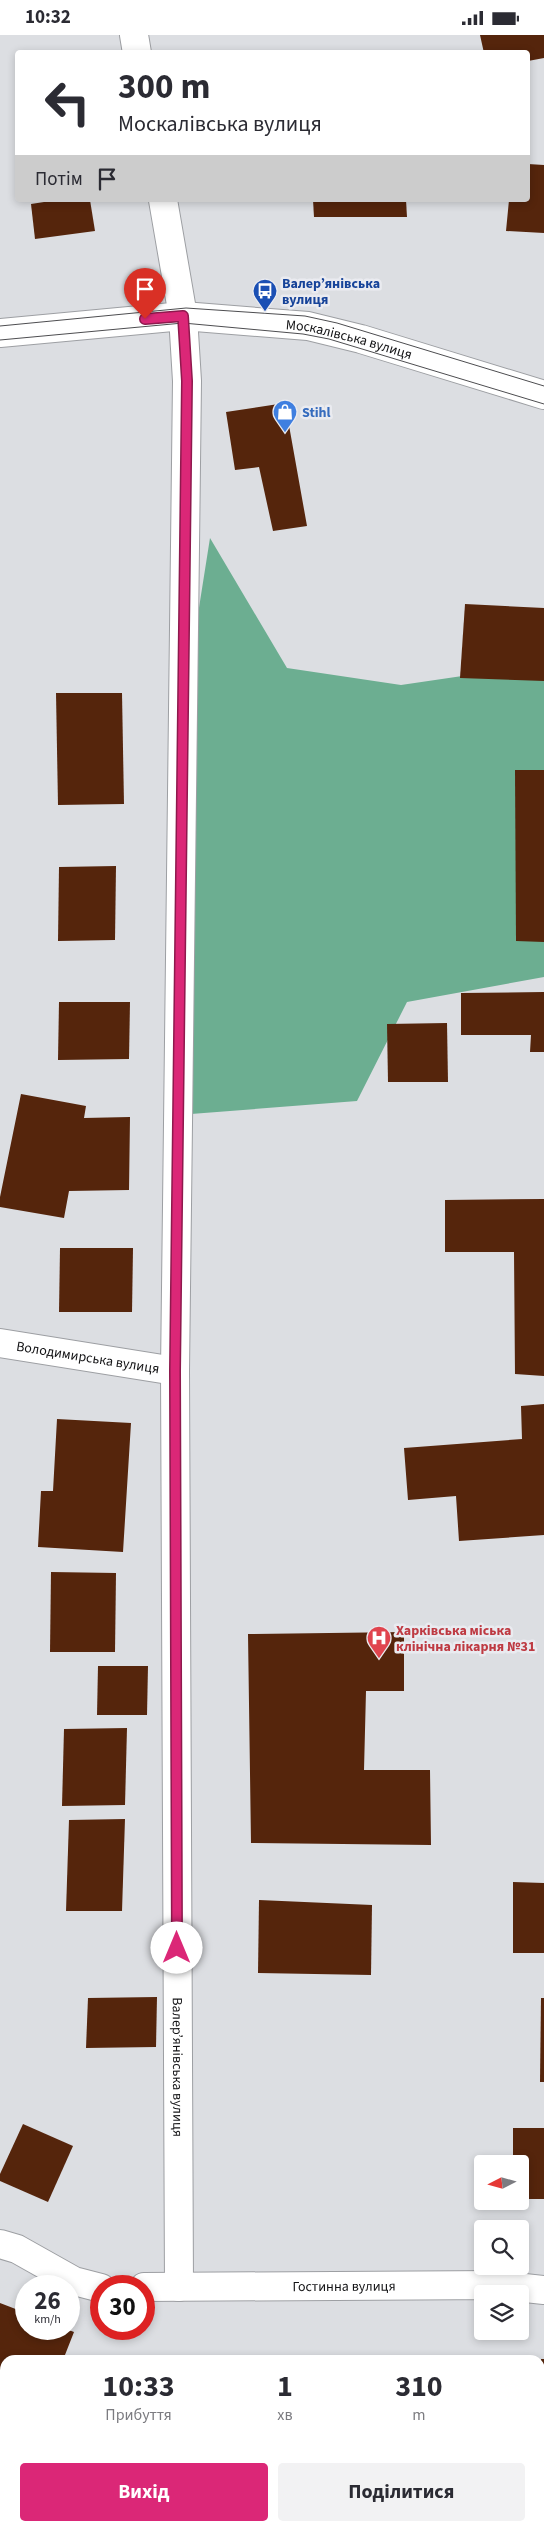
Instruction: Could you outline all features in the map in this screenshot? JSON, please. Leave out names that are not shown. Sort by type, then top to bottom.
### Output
[{"type":"street","points":[[134,35],[136,50]]},
{"type":"street","name":"Валер’янівська вулиця","points":[[163,202],[183,316],[187,381],[175,1371],[179,2287]]},
{"type":"street","name":"Москалівська вулиця","points":[[0,333],[183,316],[320,327],[544,395]]},
{"type":"street","name":"Володимирська вулиця","points":[[0,1343],[175,1371]]},
{"type":"street","points":[[0,2244],[17,2249],[74,2281],[90,2285]]},
{"type":"street","name":"Гостинна вулиця","points":[[155,2287],[497,2285],[544,2290]]},
{"type":"green space","points":[[210,538],[287,668],[401,685],[544,664],[544,977],[407,1002],[357,1101],[178,1115],[183,709]]},
{"type":"building","points":[[480,35],[544,35],[544,58],[530,61],[530,50],[483,50]]},
{"type":"building","points":[[530,164],[544,165],[544,233],[506,231],[509,202],[530,202]]},
{"type":"building","points":[[44,202],[90,202],[95,231],[35,239],[31,204]]},
{"type":"building","points":[[313,202],[406,202],[407,217],[314,217]]},
{"type":"building","points":[[285,403],[307,526],[273,531],[259,467],[235,470],[226,412]]},
{"type":"building","points":[[465,604],[544,608],[544,681],[460,678]]},
{"type":"building","points":[[56,693],[122,693],[124,804],[58,805]]},
{"type":"building","points":[[515,770],[544,770],[544,942],[516,941]]},
{"type":"building","points":[[116,866],[115,940],[58,941],[59,867]]},
{"type":"building","points":[[544,992],[544,1052],[530,1052],[531,1035],[461,1035],[461,993]]},
{"type":"building","points":[[59,1002],[130,1002],[129,1059],[58,1060]]},
{"type":"building","points":[[447,1023],[448,1082],[388,1082],[387,1024]]},
{"type":"building","points":[[21,1094],[86,1106],[84,1118],[130,1117],[129,1190],[69,1191],[64,1218],[0,1207],[0,1197]]},
{"type":"building","points":[[544,1199],[544,1376],[515,1374],[514,1252],[445,1252],[445,1200]]},
{"type":"building","points":[[60,1248],[133,1248],[132,1312],[59,1312]]},
{"type":"building","points":[[544,1404],[544,1535],[459,1541],[456,1496],[408,1500],[404,1448],[522,1439],[521,1406]]},
{"type":"building","points":[[57,1419],[131,1423],[123,1552],[38,1547],[41,1491],[53,1491]]},
{"type":"building","points":[[51,1572],[116,1573],[115,1652],[50,1652]]},
{"type":"building","points":[[404,1632],[404,1691],[366,1691],[364,1770],[430,1770],[431,1845],[251,1843],[248,1634]]},
{"type":"building","points":[[98,1666],[148,1666],[147,1715],[97,1715]]},
{"type":"building","points":[[127,1728],[125,1805],[62,1806],[64,1729]]},
{"type":"building","points":[[125,1819],[122,1911],[66,1911],[69,1820]]},
{"type":"building","points":[[513,1882],[544,1883],[544,1953],[513,1953]]},
{"type":"building","points":[[259,1900],[372,1905],[371,1975],[258,1973]]},
{"type":"building","points":[[157,1997],[156,2047],[86,2048],[88,1998]]},
{"type":"building","points":[[541,1998],[544,1998],[544,2082],[540,2082]]},
{"type":"building","points":[[23,2124],[73,2146],[48,2202],[0,2181],[0,2174]]},
{"type":"building","points":[[513,2128],[544,2128],[544,2199],[529,2199],[529,2155],[513,2155]]},
{"type":"building","points":[[0,2303],[15,2309],[15,2340],[71,2340],[65,2355],[0,2355]]},
{"type":"tram line","points":[[0,326],[186,308],[305,316],[337,323],[544,386]]},
{"type":"tram line","points":[[0,340],[183,323],[303,334],[329,339],[544,404]]},
{"type":"place","name":"Валер’янівська вулиця","points":[[265,312]]},
{"type":"place","name":"Stihl","points":[[285,433]]},
{"type":"place","name":"Харківська міська клінічна лікарня №31","points":[[379,1659]]},
{"type":"route","points":[[145,319],[183,316],[187,381],[175,1371],[177,1948]]}]
